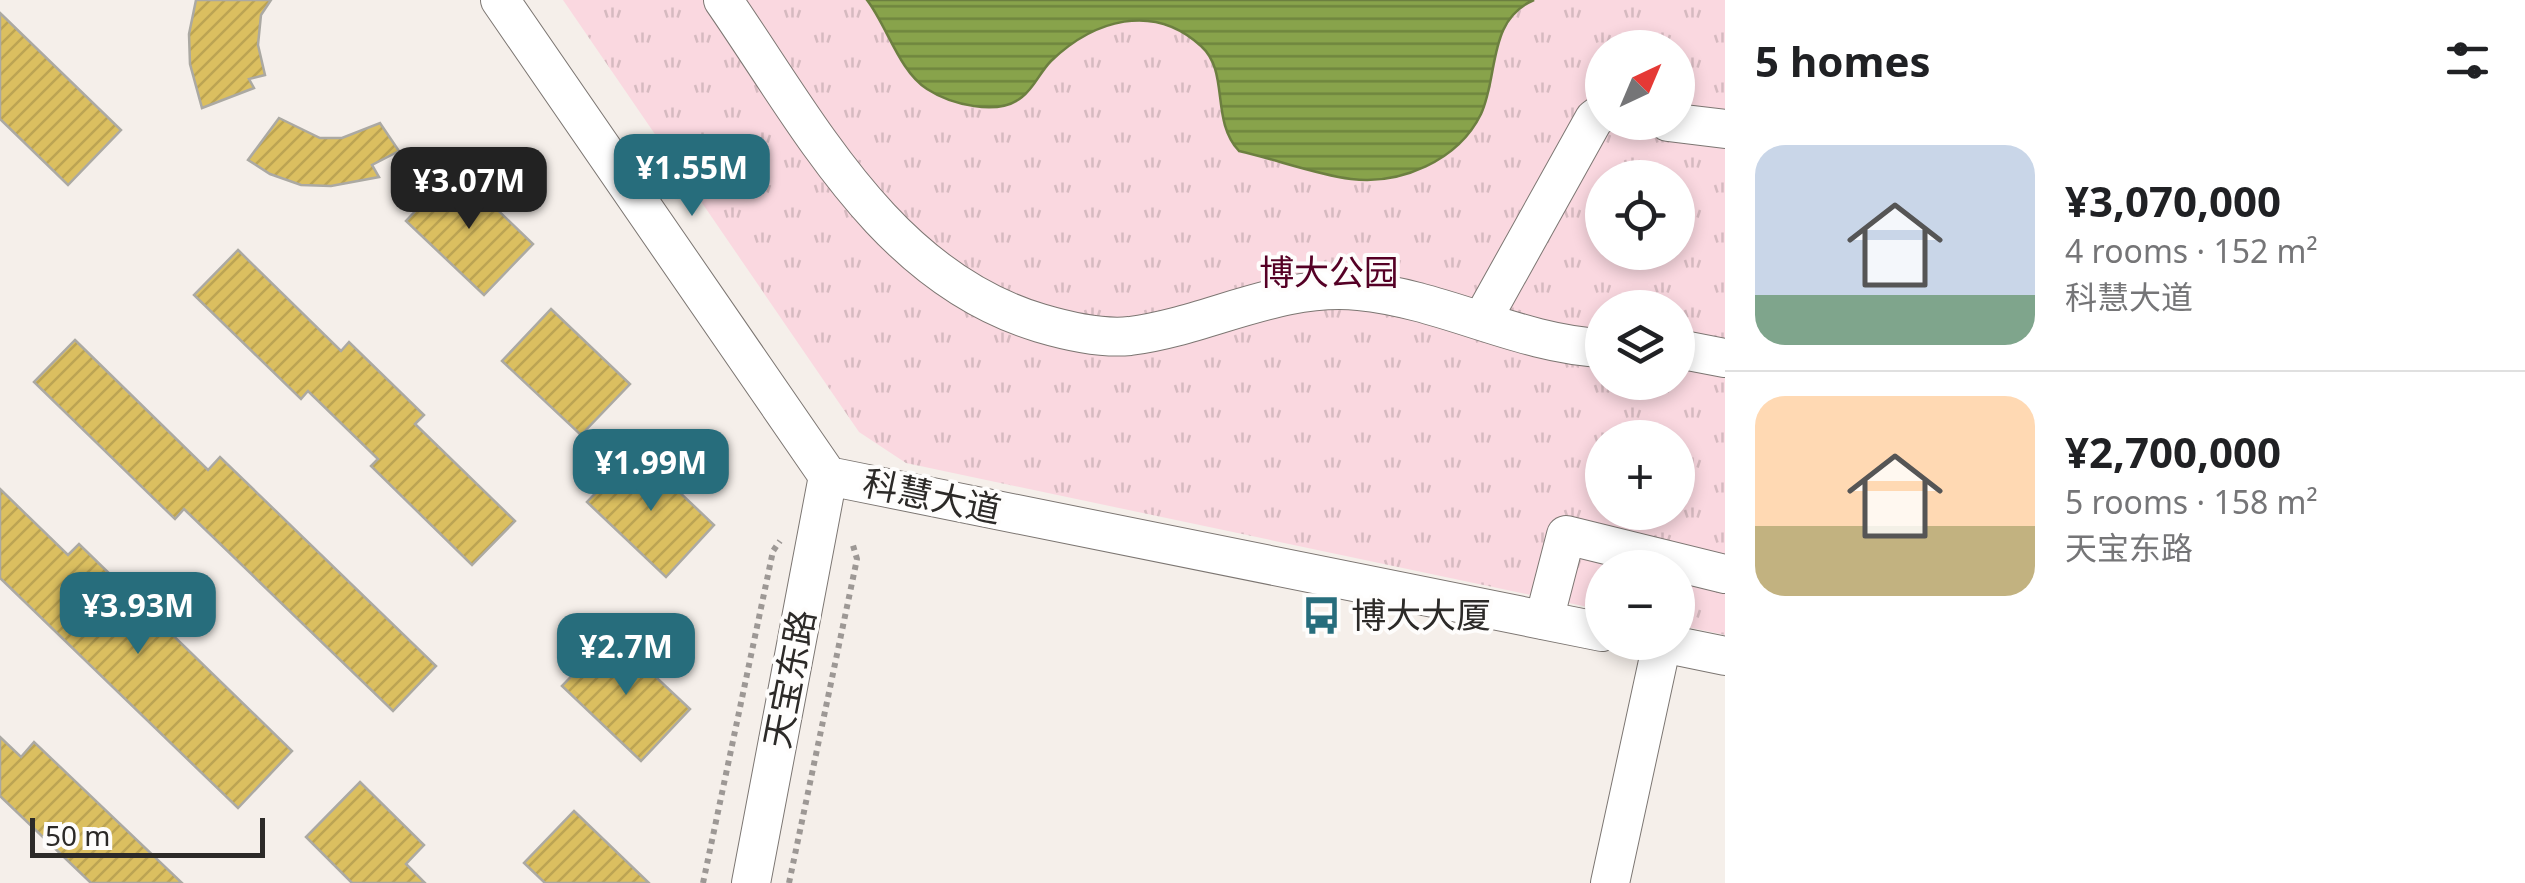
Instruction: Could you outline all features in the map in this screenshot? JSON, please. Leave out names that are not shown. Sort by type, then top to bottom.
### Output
[{"type":"street","name":"科慧大道","points":[[500,0],[828,476],[1585,628]]},
{"type":"street","points":[[723,0],[883,224],[959,290],[1014,316],[1066,331],[1125,336],[1308,291],[1359,291],[1482,320],[1564,346],[1585,347]]},
{"type":"street","points":[[1695,125],[1725,129]]},
{"type":"street","points":[[1482,320],[1585,135]]},
{"type":"street","points":[[1695,352],[1725,358]]},
{"type":"street","name":"天宝东路","points":[[751,883],[828,476]]},
{"type":"street","points":[[1544,620],[1566,536],[1725,574]]},
{"type":"street","points":[[1695,650],[1725,656]]},
{"type":"street","points":[[1610,883],[1656,660]]},
{"type":"path","points":[[703,883],[772,551],[784,536]]},
{"type":"green space","name":"博大公园","points":[[563,0],[1725,0],[1725,635],[1695,629],[1695,550],[1585,550],[1585,606],[906,463],[859,432]]},
{"type":"shaded area","points":[[867,0],[1534,0],[1519,9],[1501,35],[1487,99],[1471,131],[1443,157],[1426,166],[1370,180],[1323,174],[1239,151],[1225,125],[1210,57],[1183,32],[1163,24],[1124,22],[1086,35],[1051,61],[1022,97],[1000,106],[974,106],[948,99],[917,81]]},
{"type":"building","points":[[196,0],[271,0],[261,15],[258,45],[265,75],[249,79],[254,88],[202,108],[190,64],[189,34]]},
{"type":"building","points":[[0,13],[121,130],[68,185],[0,119]]},
{"type":"building","points":[[279,118],[320,138],[342,138],[380,123],[399,151],[372,165],[379,177],[331,186],[301,185],[270,174],[248,160]]},
{"type":"building","points":[[455,169],[533,244],[484,295],[406,221]]},
{"type":"building","points":[[238,250],[341,351],[349,342],[424,415],[415,424],[515,521],[472,565],[371,466],[378,459],[308,391],[301,399],[194,295]]},
{"type":"building","points":[[551,309],[630,384],[581,435],[502,361]]},
{"type":"building","points":[[75,340],[208,470],[220,457],[436,666],[393,711],[184,509],[175,519],[34,382]]},
{"type":"building","points":[[636,451],[714,525],[666,577],[587,502]]},
{"type":"building","points":[[0,489],[68,555],[79,544],[292,751],[238,808],[0,578]]},
{"type":"building","points":[[611,635],[690,709],[641,761],[562,686]]},
{"type":"building","points":[[0,737],[21,757],[34,742],[182,883],[91,883],[0,796]]},
{"type":"building","points":[[360,782],[424,845],[406,864],[425,883],[352,883],[306,837]]},
{"type":"building","points":[[574,811],[649,883],[545,883],[524,863]]},
{"type":"place","name":"博大大厦","points":[[1321,616]]}]
